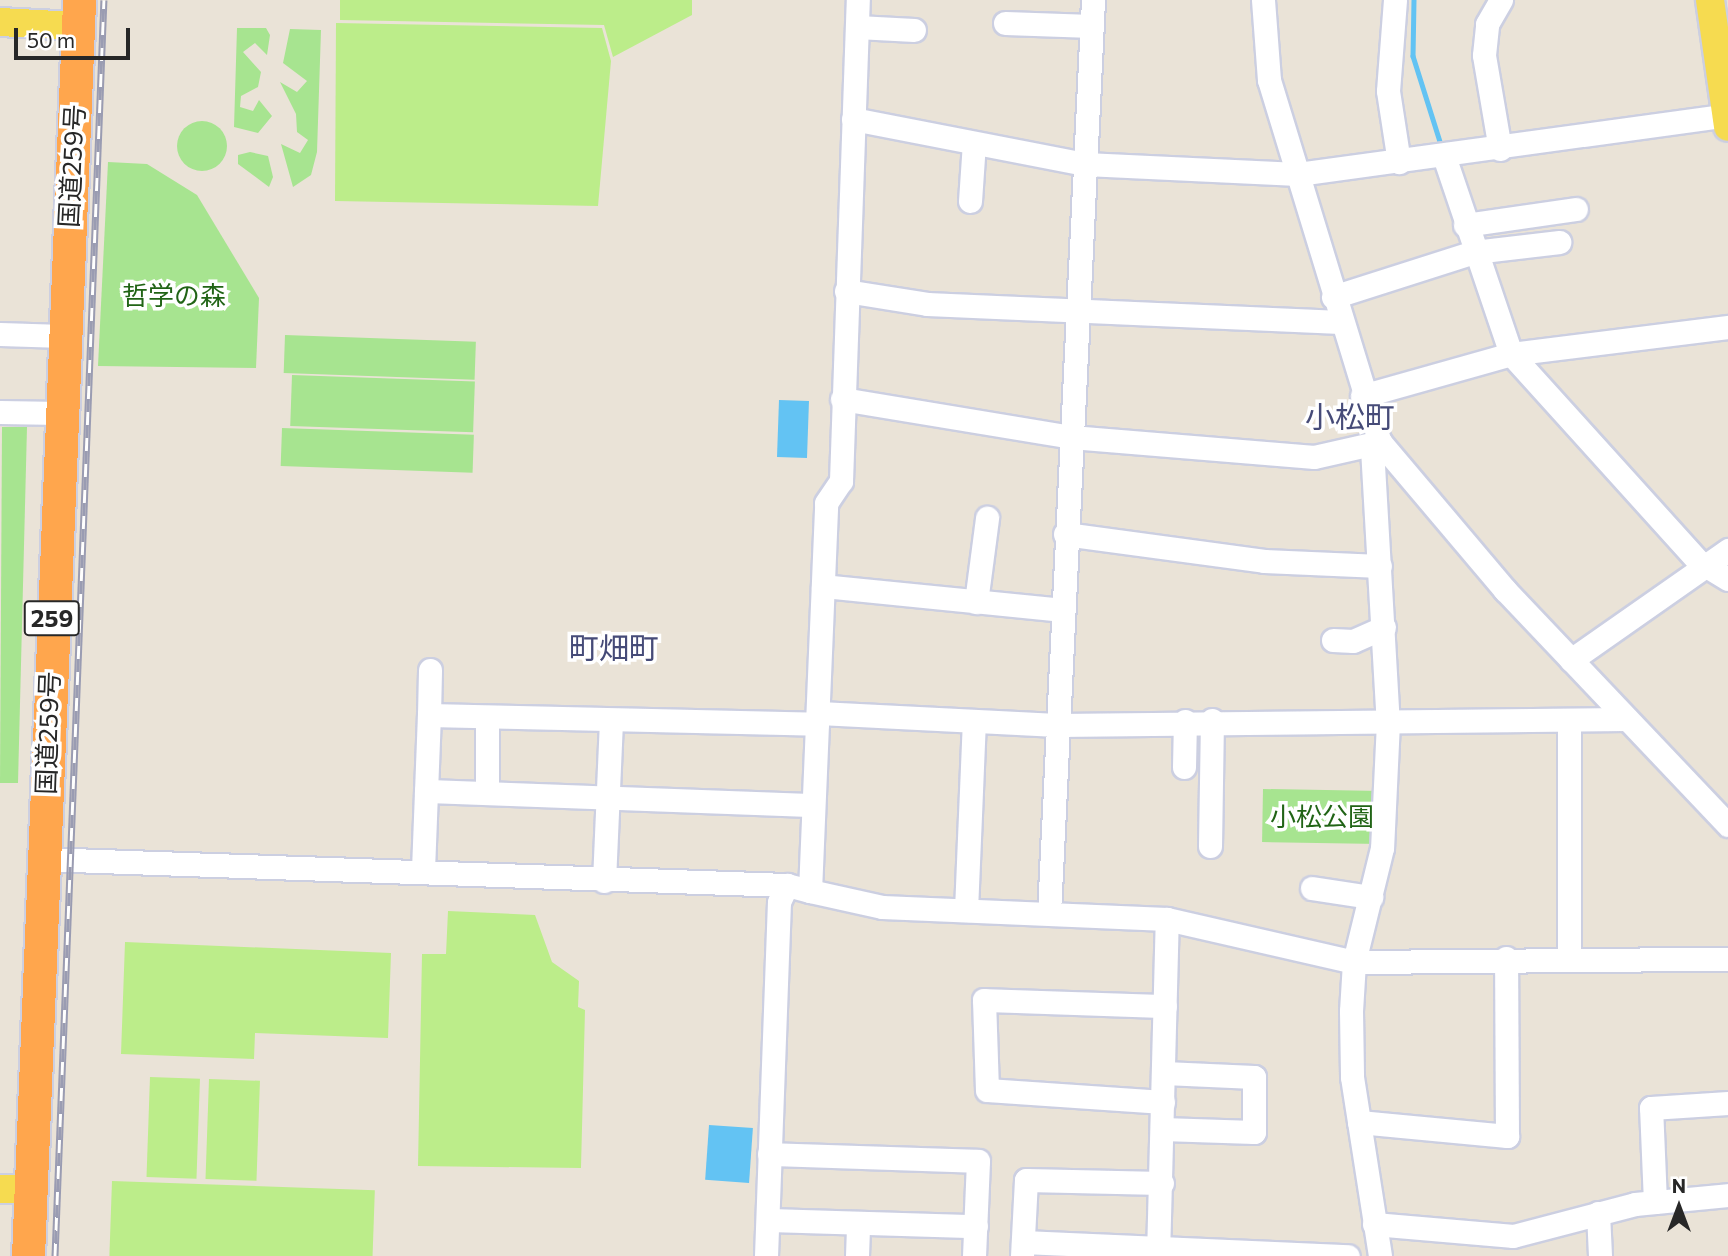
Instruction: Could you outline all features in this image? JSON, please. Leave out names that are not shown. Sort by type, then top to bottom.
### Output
[{"type":"highway","name":"国道259号","points":[[28,1256],[15,1189],[42,859],[78,13]]},
{"type":"main road","points":[[1710,0],[1727,119]]},
{"type":"main road","points":[[0,22],[78,13]]},
{"type":"street","points":[[810,891],[826,503],[841,481],[858,0]]},
{"type":"street","points":[[1049,913],[1065,534],[1093,0]]},
{"type":"street","points":[[1263,0],[1269,80],[1376,445],[1388,722],[1382,848],[1354,962],[1352,1077],[1380,1256]]},
{"type":"street","points":[[1395,0],[1388,90],[1399,162]]},
{"type":"street","points":[[1500,149],[1484,55],[1487,24],[1501,0]]},
{"type":"street","points":[[1005,23],[1092,26]]},
{"type":"street","points":[[857,27],[914,30]]},
{"type":"street","points":[[853,119],[1085,164],[1298,174],[1727,119]]},
{"type":"street","points":[[970,201],[974,143]]},
{"type":"street","points":[[1444,156],[1474,253],[1511,354],[1706,566],[1728,579]]},
{"type":"street","points":[[1465,225],[1576,209]]},
{"type":"street","points":[[1333,297],[1474,253],[1559,242]]},
{"type":"street","points":[[846,291],[927,304],[1341,322]]},
{"type":"street","points":[[1362,396],[1511,354],[1728,327]]},
{"type":"street","points":[[0,334],[64,337]]},
{"type":"street","points":[[842,399],[1071,437],[1314,457],[1376,445]]},
{"type":"street","points":[[0,412],[61,413]]},
{"type":"street","points":[[1376,445],[1570,660],[1728,825]]},
{"type":"street","points":[[976,602],[987,517]]},
{"type":"street","points":[[1065,534],[1264,561],[1380,566]]},
{"type":"street","points":[[1570,660],[1728,550]]},
{"type":"street","points":[[823,586],[1062,610]]},
{"type":"street","points":[[1333,640],[1353,641],[1384,627]]},
{"type":"street","points":[[423,870],[430,670]]},
{"type":"street","points":[[429,715],[611,721],[818,719],[1057,725],[1212,720],[1388,722],[1626,719]]},
{"type":"street","points":[[486,717],[486,791]]},
{"type":"street","points":[[1210,846],[1212,720]]},
{"type":"street","points":[[1569,720],[1569,957]]},
{"type":"street","points":[[604,881],[610,797],[611,721]]},
{"type":"street","points":[[966,910],[974,721]]},
{"type":"street","points":[[1184,766],[1185,721]]},
{"type":"street","points":[[426,791],[486,791],[812,805]]},
{"type":"street","points":[[42,859],[423,870],[604,881],[787,884],[882,907],[1167,919],[1354,962],[1569,957],[1728,959]]},
{"type":"street","points":[[766,1256],[779,902],[787,884]]},
{"type":"street","points":[[1312,888],[1371,897]]},
{"type":"street","points":[[1158,1254],[1167,919]]},
{"type":"street","points":[[1359,1122],[1507,1136],[1506,958]]},
{"type":"street","points":[[1163,1102],[987,1090],[984,1000],[1165,1006]]},
{"type":"street","points":[[1162,1129],[1254,1132],[1254,1077],[1164,1073]]},
{"type":"street","points":[[1655,1202],[1651,1108],[1728,1103]]},
{"type":"street","points":[[769,1154],[978,1161],[974,1256]]},
{"type":"street","points":[[1162,1183],[1026,1180],[1022,1249],[1348,1256]]},
{"type":"street","points":[[1374,1224],[1513,1236],[1598,1213],[1655,1202],[1728,1196]]},
{"type":"street","points":[[1598,1213],[1601,1256]]},
{"type":"street","points":[[769,1220],[976,1226]]},
{"type":"street","points":[[857,1256],[858,1224]]},
{"type":"green space","points":[[340,0],[692,0],[692,15],[613,57],[604,25],[340,20]]},
{"type":"green space","points":[[336,23],[602,28],[611,61],[598,206],[335,201]]},
{"type":"green space","points":[[237,28],[266,28],[270,35],[267,55],[255,43],[243,52],[261,72],[258,87],[241,96],[240,107],[253,111],[259,100],[272,116],[258,133],[234,127]]},
{"type":"green space","points":[[290,29],[321,30],[317,152],[311,175],[293,187],[281,144],[300,153],[308,140],[297,132],[296,114],[280,82],[297,92],[307,81],[283,63]]},
{"type":"green space","points":[[202,121],[220,128],[227,146],[220,164],[202,171],[184,164],[177,146],[184,128]]},
{"type":"green space","points":[[250,152],[268,156],[273,177],[269,187],[238,164],[238,155]]},
{"type":"green space","name":"哲学の森","points":[[108,162],[147,164],[197,195],[259,298],[256,368],[98,366]]},
{"type":"green space","points":[[285,335],[476,342],[475,380],[284,373]]},
{"type":"green space","points":[[292,375],[475,381],[473,432],[290,426]]},
{"type":"green space","points":[[2,427],[27,427],[18,783],[0,783]]},
{"type":"green space","points":[[282,428],[474,435],[473,473],[281,466]]},
{"type":"green space","name":"小松公園","points":[[1263,789],[1381,791],[1380,844],[1262,842]]},
{"type":"green space","points":[[448,911],[535,915],[552,962],[579,981],[578,1007],[585,1010],[581,1168],[418,1166],[422,954],[446,954]]},
{"type":"green space","points":[[125,942],[391,953],[388,1038],[255,1033],[254,1059],[121,1054]]},
{"type":"green space","points":[[150,1077],[200,1079],[196,1179],[147,1177]]},
{"type":"green space","points":[[209,1079],[260,1081],[256,1181],[206,1179]]},
{"type":"green space","points":[[112,1181],[375,1190],[373,1256],[109,1256]]},
{"type":"water","points":[[779,400],[809,401],[807,458],[777,457]]},
{"type":"water","points":[[709,1125],[753,1128],[749,1183],[705,1180]]},
{"type":"waterway","points":[[1414,0],[1413,56],[1442,148]]},
{"type":"railway","points":[[55,1256],[104,0]]},
{"type":"district","name":"小松町","points":[[1350,416]]},
{"type":"district","name":"町畑町","points":[[614,647]]}]
